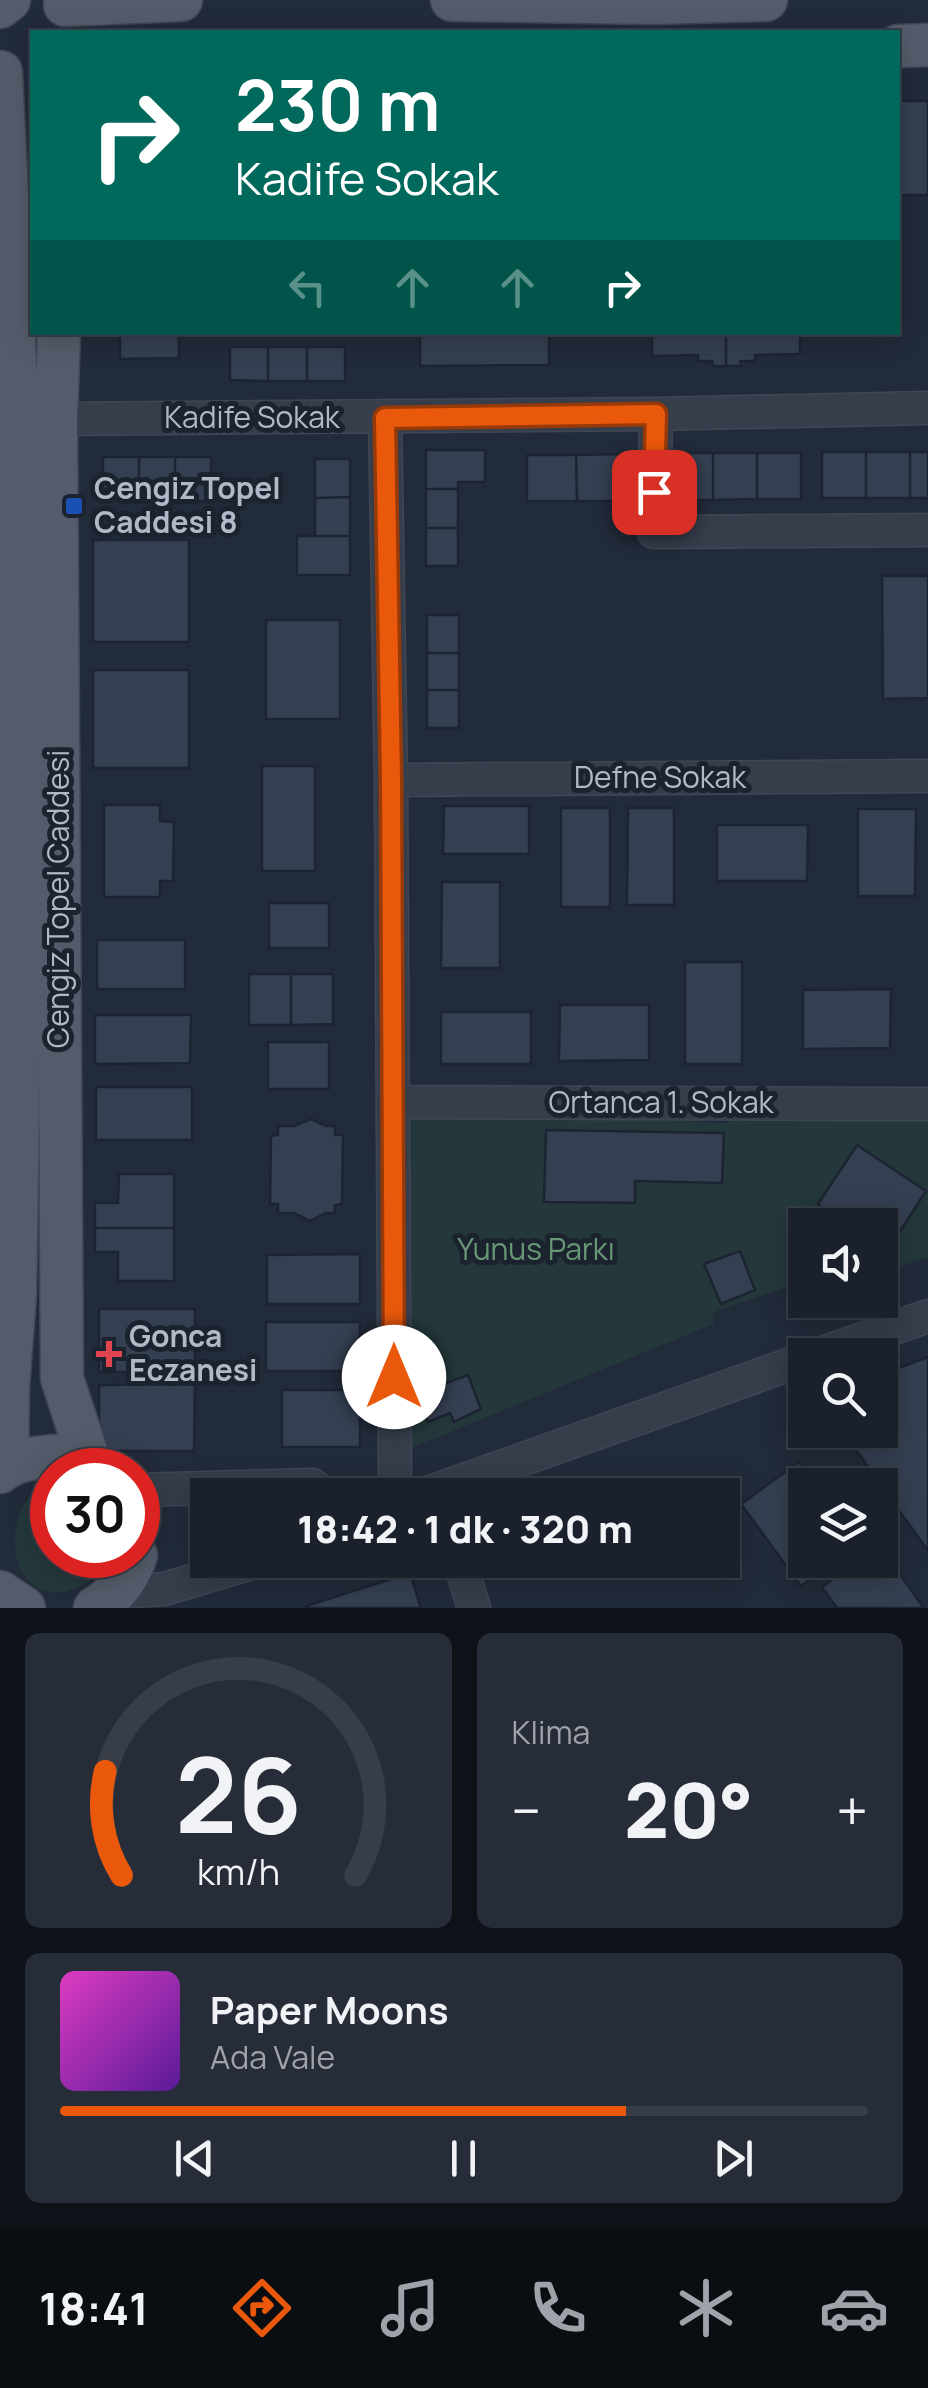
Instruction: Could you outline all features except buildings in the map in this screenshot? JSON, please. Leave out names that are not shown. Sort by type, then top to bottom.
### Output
[{"type":"main road","points":[[67,13],[181,0]]},
{"type":"main road","points":[[452,0],[766,0]]},
{"type":"main road","points":[[900,46],[928,45]]},
{"type":"main road","points":[[1,72],[14,82],[30,85]]},
{"type":"main road","name":"Cengiz Topel Caddesi","points":[[1,72],[18,1104],[15,1295],[4,1389],[3,1469]]},
{"type":"main road","name":"Cengiz Topel Caddesi","points":[[59,335],[56,419],[62,1378],[89,1448]]},
{"type":"main road","points":[[3,1469],[30,1460]]},
{"type":"street","name":"Kadife Sokak","points":[[56,419],[385,418],[928,408]]},
{"type":"street","points":[[656,414],[654,532],[928,530]]},
{"type":"street","points":[[385,418],[395,1478]]},
{"type":"street","name":"Defne Sokak","points":[[391,780],[928,776]]},
{"type":"street","name":"Ortanca 1. Sokak","points":[[393,1102],[928,1104]]},
{"type":"street","points":[[865,1338],[928,1316]]},
{"type":"street","points":[[476,1478],[788,1365]]},
{"type":"street","points":[[160,1489],[190,1489]]},
{"type":"street","points":[[113,1593],[164,1588],[199,1578]]},
{"type":"street","points":[[464,1578],[474,1608]]},
{"type":"green space","name":"Yunus Parkı","points":[[731,1105],[928,1108],[928,1257],[898,1267],[898,1208],[788,1208],[788,1287],[714,1312],[713,1324],[404,1451],[398,1107],[729,1123]]},
{"type":"green space","points":[[30,1497],[30,1578],[92,1578],[69,1591],[46,1591],[30,1582],[20,1567],[15,1547],[16,1526]]},
{"type":"place","name":"Cengiz Topel Caddesi 8","points":[[74,506]]},
{"type":"place","name":"Gonca Eczanesi","points":[[109,1354]]},
{"type":"route","points":[[394,1377],[385,418],[656,414],[654,492]]}]
